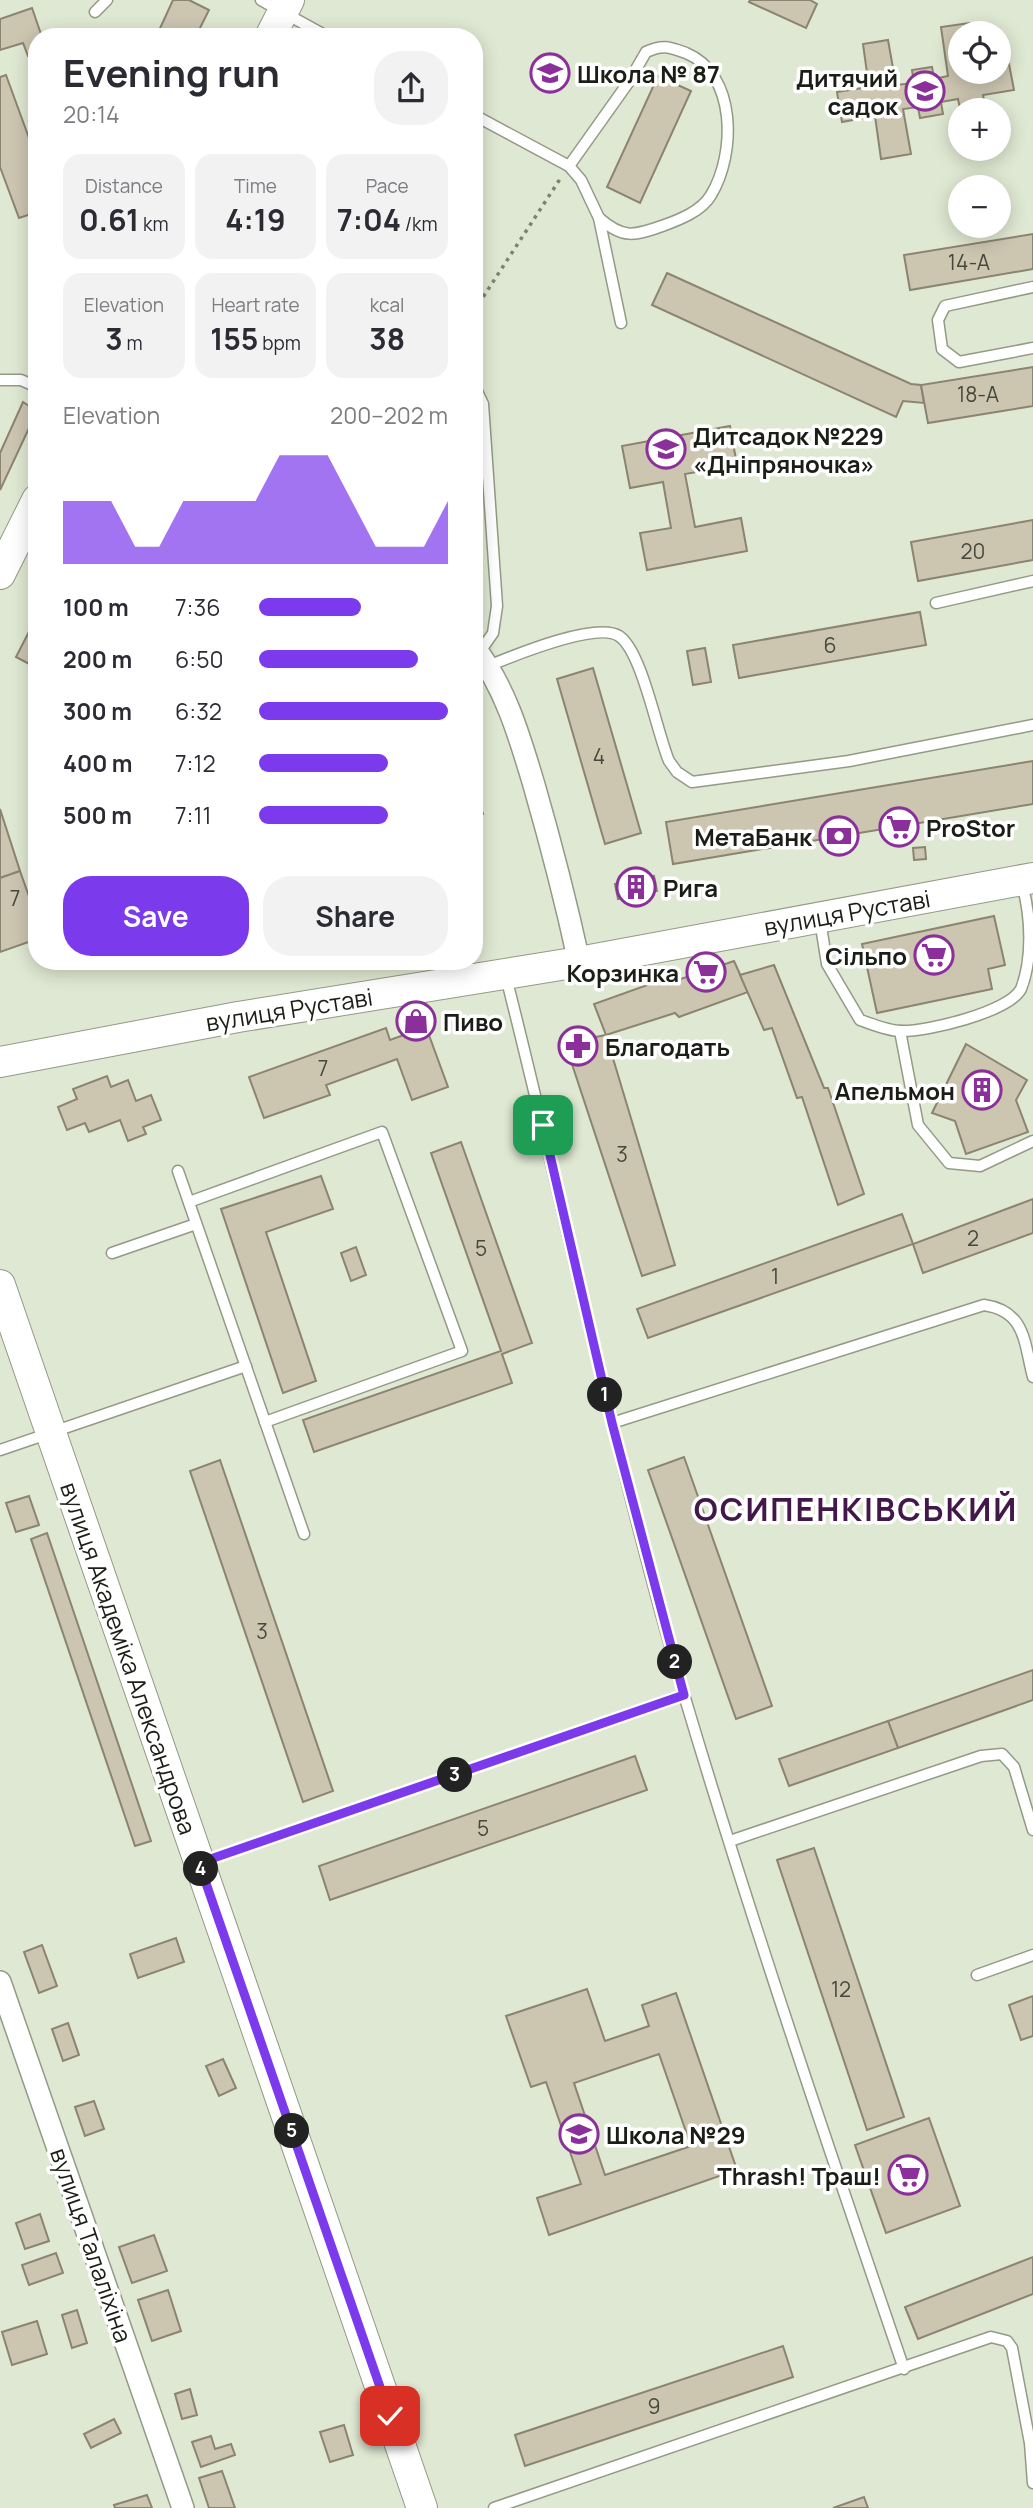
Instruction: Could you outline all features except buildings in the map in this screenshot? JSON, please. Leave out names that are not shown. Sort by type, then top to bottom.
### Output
[{"type":"street","points":[[0,574],[28,518]]},
{"type":"street","points":[[483,661],[519,734],[557,864],[579,962]]},
{"type":"street","name":"вулиця Руставі","points":[[0,1062],[238,1017],[579,962],[1027,879]]},
{"type":"street","name":"вулиця Академіка Александрова","points":[[0,1285],[422,2508]]},
{"type":"street","name":"вулиця Талаліхіна","points":[[0,1982],[183,2508]]},
{"type":"lane","points":[[95,12],[107,0]]},
{"type":"lane","points":[[276,12],[309,28]]},
{"type":"lane","points":[[569,166],[628,83],[646,52],[667,46],[694,57],[719,82],[726,109],[726,138],[723,167],[710,197],[684,219],[638,234],[618,231],[599,218]]},
{"type":"lane","points":[[483,120],[569,166],[581,180],[599,218],[621,323]]},
{"type":"lane","points":[[1033,287],[945,306],[938,320],[942,349],[959,362],[1033,348]]},
{"type":"lane","points":[[0,380],[21,380],[28,383]]},
{"type":"lane","points":[[483,410],[497,606],[493,633],[483,650]]},
{"type":"lane","points":[[936,603],[1033,581]]},
{"type":"lane","points":[[483,654],[585,634],[612,633],[620,637],[628,647],[643,679],[668,761],[677,772],[692,782],[849,761],[1033,724]]},
{"type":"lane","points":[[820,917],[827,964],[860,1020],[900,1031],[942,1026],[996,1009],[1020,991],[1029,957],[1027,879]]},
{"type":"lane","points":[[506,974],[612,1423],[684,1695],[904,2369]]},
{"type":"lane","points":[[900,1031],[918,1125],[950,1163],[980,1166],[1033,1141]]},
{"type":"lane","points":[[189,1202],[382,1132],[462,1351],[265,1422]]},
{"type":"lane","points":[[178,1171],[304,1534]]},
{"type":"lane","points":[[112,1253],[197,1224]]},
{"type":"lane","points":[[612,1423],[984,1305],[1001,1307],[1012,1315],[1020,1327],[1033,1377]]},
{"type":"lane","points":[[0,1450],[246,1366]]},
{"type":"lane","points":[[199,1863],[684,1695]]},
{"type":"lane","points":[[730,1841],[981,1756],[1002,1754],[1014,1767],[1033,1830]]},
{"type":"lane","points":[[977,1975],[1033,1955]]},
{"type":"lane","points":[[494,2508],[991,2337],[1007,2341],[1015,2361],[1030,2443],[1033,2483]]},
{"type":"path","points":[[483,297],[569,166]]},
{"type":"place","name":"Школа № 87","points":[[550,73]]},
{"type":"place","name":"Дитячий садок","points":[[925,91]]},
{"type":"place","name":"Дитсадок №229 «Дніпряночка»","points":[[666,449]]},
{"type":"place","name":"ProStor","points":[[899,827]]},
{"type":"place","name":"МетаБанк","points":[[839,836]]},
{"type":"place","name":"Рига","points":[[636,887]]},
{"type":"place","name":"Сільпо","points":[[934,955]]},
{"type":"place","name":"Корзинка","points":[[706,972]]},
{"type":"place","name":"Пиво","points":[[416,1021]]},
{"type":"place","name":"Благодать","points":[[578,1046]]},
{"type":"place","name":"Апельмон","points":[[982,1090]]},
{"type":"place","name":"Школа №29","points":[[579,2134]]},
{"type":"place","name":"Thrash! Траш!","points":[[908,2175]]},
{"type":"district","name":"ОСИПЕНКІВСЬКИЙ","points":[[856,1509]]},
{"type":"route","points":[[390,2416],[199,1863],[684,1695],[612,1423],[543,1125]]}]
